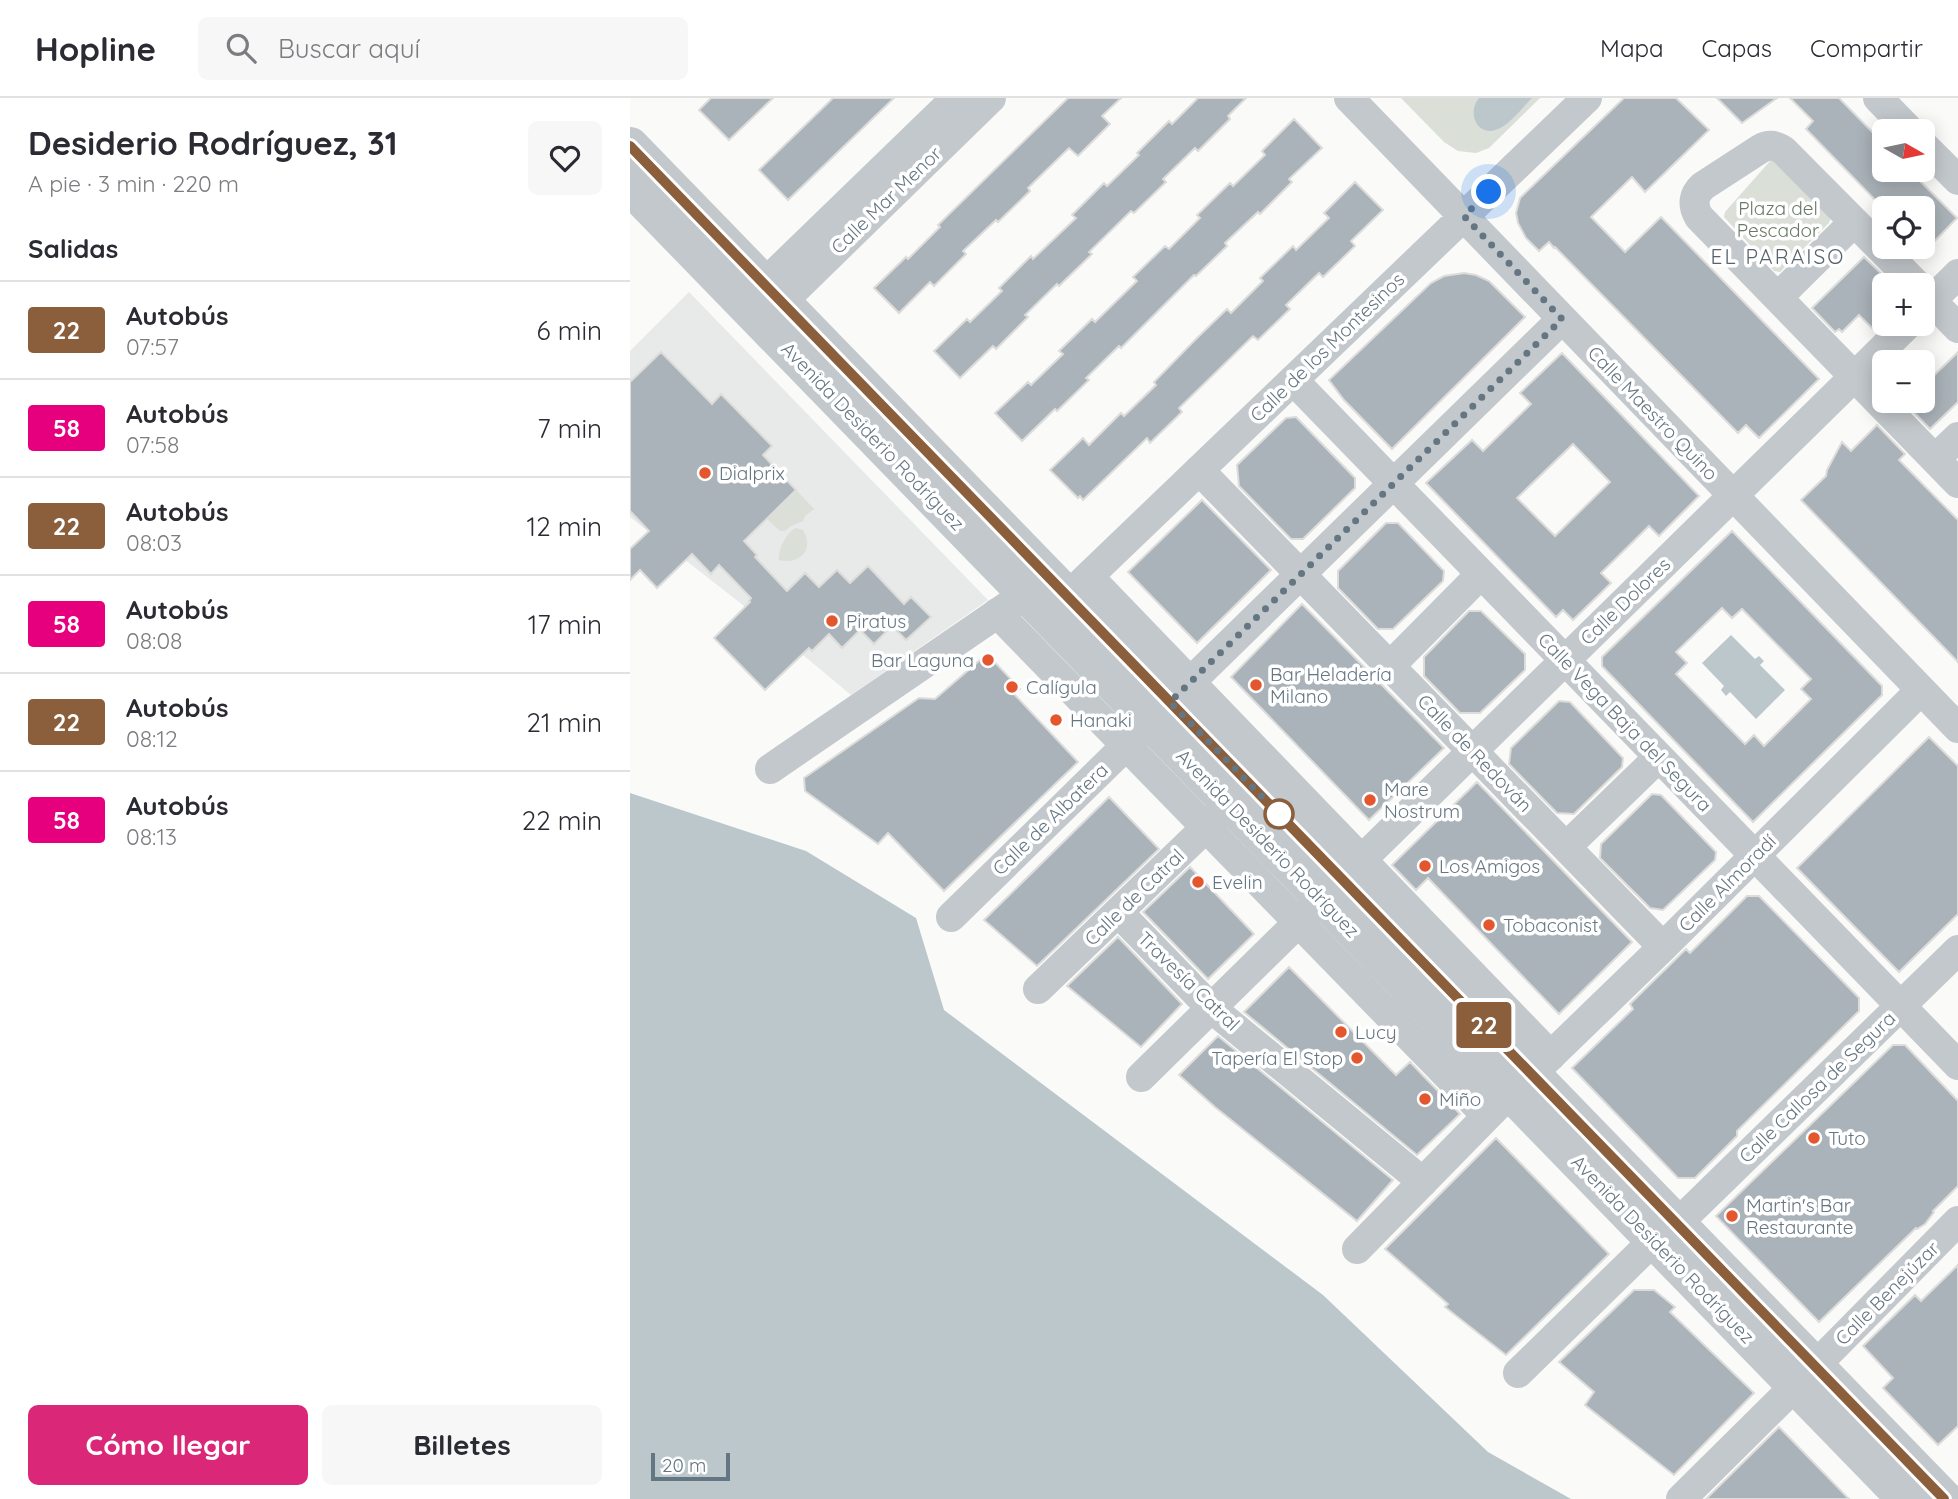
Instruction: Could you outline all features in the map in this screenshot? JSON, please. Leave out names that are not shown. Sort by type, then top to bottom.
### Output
[{"type":"street","name":"Calle Mar Menor","points":[[773,293],[956,98]]},
{"type":"street","name":"Calle Mar Menor","points":[[773,293],[991,98]]},
{"type":"street","name":"Calle Maestro Quino","points":[[1349,98],[1958,728]]},
{"type":"street","name":"Calle de los Montesinos","points":[[1078,586],[1587,98]]},
{"type":"street","points":[[1878,98],[1898,119]]},
{"type":"street","name":"Avenida Desiderio Rodríguez","points":[[630,146],[773,293],[1078,586],[1159,713],[1218,816],[1331,890],[1520,1085]]},
{"type":"street","points":[[1902,273],[1784,151],[1775,146],[1764,146],[1703,186],[1694,201],[1695,211],[1699,216],[1958,483]]},
{"type":"street","points":[[1936,158],[1958,180]]},
{"type":"street","name":"Avenida Desiderio Rodríguez","points":[[630,186],[1011,603],[1159,713],[1805,1376],[1944,1499]]},
{"type":"street","points":[[1778,297],[1854,222]]},
{"type":"street","points":[[1935,290],[1958,274]]},
{"type":"street","points":[[1935,307],[1958,328]]},
{"type":"street","name":"Calle de Albatera","points":[[951,916],[1562,319]]},
{"type":"street","name":"Calle Dolores","points":[[1141,1077],[1896,336]]},
{"type":"street","name":"Calle Vega Baja del Segura","points":[[1293,380],[1958,1065]]},
{"type":"street","points":[[1935,459],[1958,437]]},
{"type":"street","name":"Calle de Redován","points":[[1199,470],[1663,947]]},
{"type":"street","points":[[1390,666],[1481,573]]},
{"type":"street","points":[[770,769],[1011,603]]},
{"type":"street","name":"Calle Almoradí","points":[[1357,1249],[1921,690]]},
{"type":"street","points":[[1566,847],[1659,757]]},
{"type":"street","name":"Calle de Catral","points":[[1038,989],[1218,816]]},
{"type":"street","name":"Travesía Catral","points":[[1118,912],[1211,1008],[1423,1182]]},
{"type":"street","name":"Calle Callosa de Segura","points":[[1518,1373],[1958,950]]},
{"type":"street","name":"Calle Benejúzar","points":[[1681,1499],[1958,1221]]},
{"type":"street","name":"Avenida Desiderio Rodríguez","points":[[1805,1376],[1906,1499]]},
{"type":"shaded area","points":[[1479,98],[1532,98],[1507,124],[1491,131],[1480,127],[1474,117],[1475,104]]},
{"type":"shaded area","points":[[689,292],[988,600],[851,695],[748,609],[630,517],[630,351]]},
{"type":"shaded area","points":[[1731,635],[1755,659],[1759,656],[1764,661],[1760,665],[1785,690],[1756,719],[1730,692],[1726,696],[1721,690],[1724,686],[1702,663]]},
{"type":"shaded area","points":[[630,793],[806,851],[916,918],[944,1010],[1323,1295],[1488,1452],[1571,1499],[630,1499]]},
{"type":"green space","points":[[1401,98],[1540,98],[1489,148],[1476,153],[1458,151],[1444,142]]},
{"type":"green space","name":"Plaza del Pescador","points":[[1771,160],[1831,218],[1780,272],[1774,271],[1724,217],[1725,212]]},
{"type":"green space","points":[[797,491],[814,509],[803,521],[780,531],[767,519]]},
{"type":"green space","points":[[795,528],[803,530],[806,549],[799,558],[779,560],[783,542]]},
{"type":"building","points":[[711,98],[773,98],[729,140],[699,110]]},
{"type":"building","points":[[833,98],[894,98],[788,200],[759,170]]},
{"type":"building","points":[[1068,98],[1121,98],[1102,116],[1110,124],[1078,156],[1069,148],[1028,188],[1030,191],[963,251],[966,254],[934,286],[930,282],[899,313],[874,288],[906,257],[908,259],[940,227],[938,225]]},
{"type":"building","points":[[1198,98],[1246,98],[1228,116],[1230,119],[1198,151],[1195,148],[1163,179],[1166,182],[1089,252],[1092,254],[1025,315],[1028,317],[996,349],[993,346],[960,378],[934,351],[967,319],[970,322],[1002,291],[999,288],[1031,256],[1033,259],[1076,218],[1072,215],[1104,183],[1107,186],[1169,121],[1172,124]]},
{"type":"building","points":[[1624,98],[1676,98],[1709,130],[1645,192],[1632,177],[1591,217],[1625,252],[1661,217],[1819,379],[1759,438],[1746,425],[1738,433],[1555,247],[1549,242],[1539,251],[1526,238],[1518,223],[1516,213],[1520,198]]},
{"type":"building","points":[[1717,98],[1777,98],[1742,123]]},
{"type":"building","points":[[1790,98],[1839,98],[1872,132],[1872,182],[1921,182],[1935,196],[1872,197],[1806,129],[1813,121]]},
{"type":"building","points":[[1294,119],[1322,148],[1289,179],[1292,182],[1260,214],[1258,212],[1225,243],[1227,246],[1086,378],[1089,380],[1057,411],[1055,409],[1022,441],[995,413],[1028,382],[1031,385],[1063,354],[1059,351],[1092,319],[1095,322],[1137,281],[1133,277],[1165,246],[1169,249],[1200,218],[1197,215],[1230,183],[1233,186],[1265,155],[1262,151]]},
{"type":"building","points":[[1355,182],[1383,210],[1351,241],[1355,246],[1323,277],[1319,273],[1286,305],[1290,309],[1258,340],[1253,336],[1179,408],[1182,412],[1150,443],[1147,438],[1083,500],[1080,496],[1078,498],[1050,470],[1083,438],[1089,445],[1121,413],[1124,416],[1227,309],[1231,313],[1263,281],[1260,278],[1293,246],[1296,250],[1329,218],[1324,213]]},
{"type":"building","points":[[1935,196],[1957,218],[1935,241]]},
{"type":"building","points":[[1864,257],[1881,273],[1872,273],[1872,328],[1859,315],[1842,332],[1839,329],[1835,332],[1812,308]]},
{"type":"building","points":[[1464,273],[1489,281],[1525,317],[1392,449],[1344,400],[1329,380],[1431,283],[1444,276]]},
{"type":"building","points":[[661,352],[712,404],[721,394],[772,446],[763,455],[796,490],[744,541],[787,591],[805,573],[819,587],[837,570],[850,583],[868,566],[904,604],[911,597],[931,617],[906,640],[892,626],[874,644],[860,630],[842,648],[829,634],[812,651],[809,648],[765,690],[714,638],[751,598],[719,565],[711,574],[692,554],[657,588],[640,570],[630,580],[630,549],[649,531],[630,511],[630,382]]},
{"type":"building","points":[[1958,352],[1958,402],[1930,429],[1915,413],[1935,413],[1935,374]]},
{"type":"building","points":[[1562,353],[1699,496],[1659,536],[1649,526],[1601,573],[1611,583],[1573,620],[1563,610],[1556,617],[1426,483],[1472,440],[1483,451],[1531,404],[1520,393]],"holes":[[[1573,444],[1610,482],[1555,536],[1517,498]]]},
{"type":"building","points":[[1296,417],[1355,478],[1355,488],[1303,539],[1291,539],[1239,486],[1237,465],[1286,418]]},
{"type":"building","points":[[1877,425],[1905,454],[1899,460],[1958,520],[1958,662],[1801,500],[1826,476],[1842,442],[1851,451]]},
{"type":"building","points":[[1202,500],[1271,570],[1197,643],[1128,572]]},
{"type":"building","points":[[1386,523],[1398,523],[1444,571],[1443,581],[1393,629],[1378,629],[1338,588],[1338,571]]},
{"type":"building","points":[[1732,531],[1882,686],[1882,695],[1753,822],[1602,666],[1602,657]],"holes":[[[1722,608],[1732,618],[1742,609],[1811,679],[1801,689],[1811,699],[1764,746],[1754,735],[1745,744],[1676,674],[1687,663],[1676,652]]]},
{"type":"building","points":[[1302,604],[1444,748],[1369,820],[1231,677]]},
{"type":"building","points":[[1469,611],[1481,611],[1525,654],[1525,670],[1480,713],[1460,713],[1424,676],[1424,657]]},
{"type":"building","points":[[987,654],[1020,689],[1014,694],[1078,762],[944,891],[888,833],[878,844],[805,791],[804,778],[919,698],[935,699]]},
{"type":"building","points":[[1559,701],[1570,702],[1623,758],[1622,767],[1574,814],[1557,813],[1509,764],[1511,748]]},
{"type":"building","points":[[1929,737],[1958,766],[1958,914],[1899,972],[1797,868]]},
{"type":"building","points":[[1477,782],[1632,942],[1559,1014],[1428,878],[1416,890],[1392,865]]},
{"type":"building","points":[[1652,794],[1661,795],[1716,852],[1715,860],[1663,910],[1650,908],[1600,858],[1601,844]]},
{"type":"building","points":[[1109,797],[1159,849],[1037,966],[984,920]]},
{"type":"building","points":[[1190,867],[1254,934],[1208,979],[1143,912]]},
{"type":"building","points":[[1747,896],[1759,896],[1859,998],[1859,1011],[1737,1131],[1737,1136],[1695,1178],[1678,1178],[1572,1068],[1633,1009],[1630,1004],[1686,949],[1690,953]]},
{"type":"building","points":[[1118,937],[1182,1004],[1141,1047],[1067,986]]},
{"type":"building","points":[[1289,967],[1396,1075],[1410,1062],[1460,1114],[1417,1155],[1244,1012]]},
{"type":"building","points":[[1218,1036],[1393,1180],[1357,1221],[1179,1075]]},
{"type":"building","points":[[1893,1045],[1905,1045],[1958,1101],[1958,1186],[1933,1211],[1925,1224],[1916,1228],[1819,1322],[1716,1216]]},
{"type":"building","points":[[1496,1138],[1609,1254],[1506,1355],[1445,1307],[1448,1304],[1385,1249]]},
{"type":"building","points":[[1958,1265],[1958,1426],[1938,1445],[1883,1388],[1893,1378],[1863,1346],[1915,1295],[1921,1301]]},
{"type":"building","points":[[1634,1290],[1654,1290],[1675,1307],[1670,1312],[1754,1393],[1674,1475],[1585,1405],[1594,1392],[1559,1362]]},
{"type":"building","points":[[1779,1427],[1849,1499],[1706,1499]]},
{"type":"bus line","name":"22","points":[[630,146],[1944,1499]]},
{"type":"place","name":"Dialprix","points":[[705,473]]},
{"type":"place","name":"Piratus","points":[[832,621]]},
{"type":"place","name":"Bar Laguna","points":[[988,660]]},
{"type":"place","name":"Bar Heladería Milano","points":[[1256,685]]},
{"type":"place","name":"Calígula","points":[[1012,687]]},
{"type":"place","name":"Hanaki","points":[[1056,720]]},
{"type":"place","name":"Mare Nostrum","points":[[1370,800]]},
{"type":"place","name":"Los Amigos","points":[[1425,866]]},
{"type":"place","name":"Evelin","points":[[1198,882]]},
{"type":"place","name":"Tobaconist","points":[[1489,925]]},
{"type":"place","name":"Lucy","points":[[1341,1032]]},
{"type":"place","name":"Tapería El Stop","points":[[1357,1058]]},
{"type":"place","name":"Miño","points":[[1425,1099]]},
{"type":"place","name":"Tuto","points":[[1814,1138]]},
{"type":"place","name":"Martin's Bar Restaurante","points":[[1732,1216]]},
{"type":"district","name":"EL PARAISO","points":[[1778,257]]},
{"type":"route","points":[[1279,814],[1170,702],[1562,319],[1464,216],[1489,192]]}]
